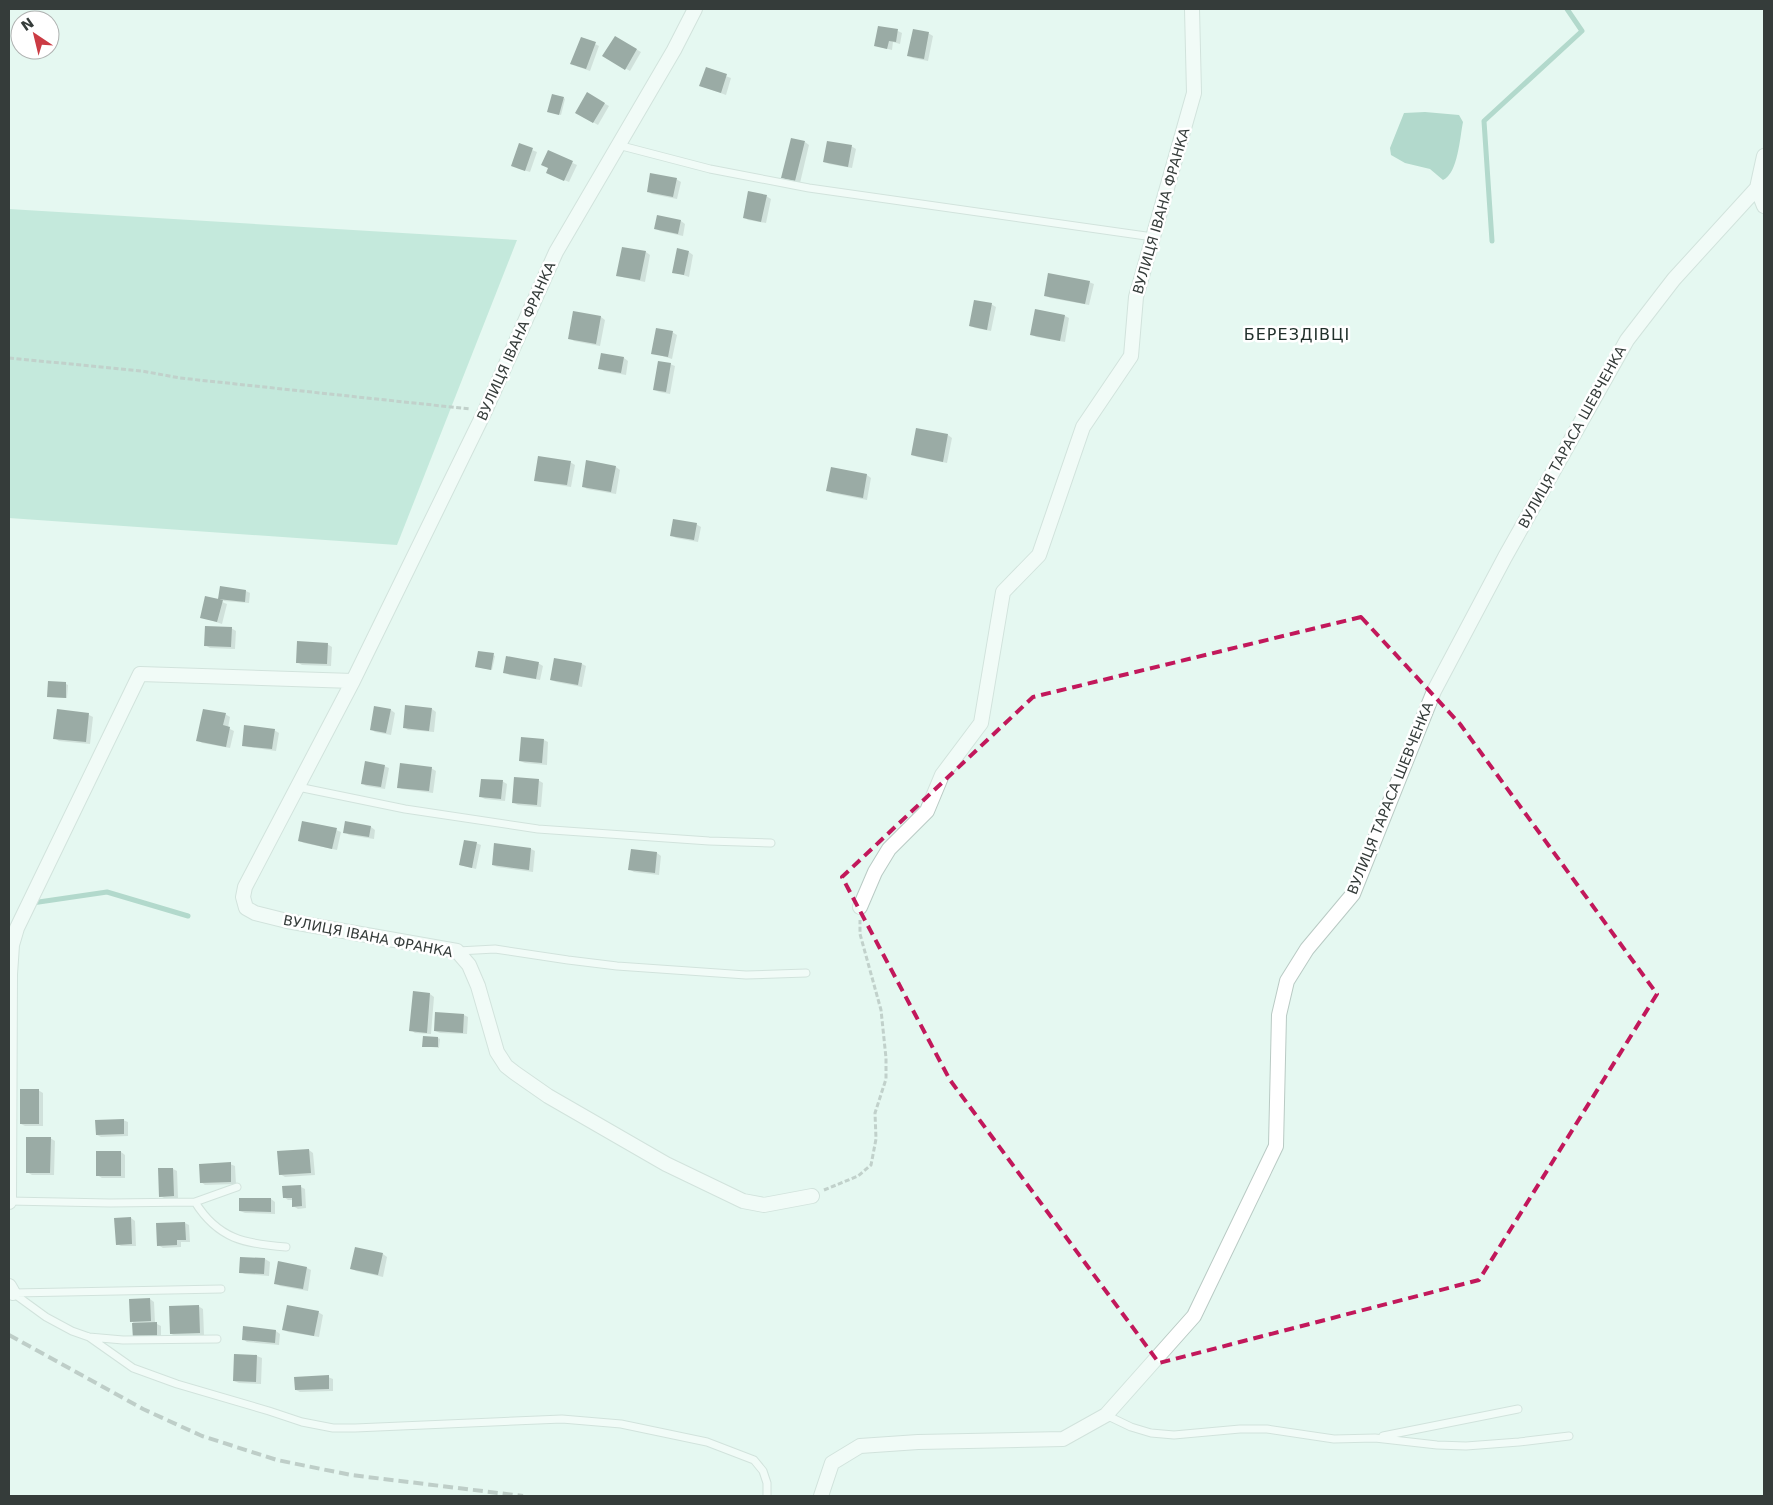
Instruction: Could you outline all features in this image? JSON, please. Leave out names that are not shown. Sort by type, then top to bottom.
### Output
[{"type":"street","name":"ВУЛИЦЯ ІВАНА ФРАНКА","points":[[695,9],[674,50],[556,252],[485,411],[353,681],[245,887],[243,897],[246,908],[255,913],[287,921],[457,950],[469,965],[478,986],[497,1052],[506,1066],[523,1079],[548,1096],[666,1164],[743,1201],[764,1205],[812,1196]]},
{"type":"street","name":"ВУЛИЦЯ ІВАНА ФРАНКА","points":[[860,907],[875,872],[889,849],[927,811],[942,775],[981,723],[1003,592],[1039,555],[1083,427],[1131,356],[1136,297],[1194,93],[1192,9]]},
{"type":"street","points":[[1764,156],[1757,188],[1764,206]]},
{"type":"street","name":"ВУЛИЦЯ ТАРАСА ШЕВЧЕНКА","points":[[821,1496],[832,1463],[860,1446],[918,1442],[1064,1439],[1106,1415],[1194,1316],[1276,1146],[1279,1015],[1287,981],[1307,948],[1353,894],[1434,691],[1500,565],[1627,340],[1674,279],[1757,188]]},
{"type":"street","points":[[9,1202],[10,974],[12,945],[17,928],[140,674],[353,681]]},
{"type":"lane","points":[[618,145],[710,169],[809,188],[1153,237]]},
{"type":"lane","points":[[298,788],[405,809],[538,829],[709,842],[771,843]]},
{"type":"lane","points":[[457,950],[495,949],[617,966],[736,974],[806,973]]},
{"type":"lane","points":[[9,1202],[195,1202],[237,1187]]},
{"type":"lane","points":[[195,1202],[210,1222],[232,1237],[256,1245],[286,1247]]},
{"type":"lane","points":[[11,1290],[221,1289]]},
{"type":"lane","points":[[11,1290],[46,1317],[72,1331],[89,1337],[123,1340],[217,1339]]},
{"type":"lane","points":[[89,1337],[133,1368],[177,1384],[269,1410],[302,1422],[333,1428],[570,1420],[621,1424],[707,1442],[754,1460],[763,1471],[767,1483],[767,1496]]},
{"type":"lane","points":[[1375,1438],[1518,1409]]},
{"type":"lane","points":[[1106,1415],[1131,1427],[1151,1433],[1174,1435],[1240,1429],[1266,1429],[1334,1439],[1375,1438],[1437,1445],[1466,1446],[1569,1436]]},
{"type":"path","points":[[9,358],[142,371],[180,378],[485,411]]},
{"type":"path","points":[[812,1196],[858,1176],[871,1165],[876,1139],[875,1113],[886,1080],[886,1058],[881,1010],[860,934],[860,907]]},
{"type":"highlighted area","points":[[1361,617],[1460,724],[1657,994],[1479,1280],[1159,1363],[950,1080],[842,877],[1033,697]]},
{"type":"shaded area","points":[[1425,112],[1459,115],[1463,122],[1455,163],[1448,176],[1443,180],[1430,169],[1405,163],[1391,155],[1390,148],[1404,113]]},
{"type":"shaded area","points":[[9,209],[517,240],[397,545],[9,518]]},
{"type":"building","points":[[878,26],[898,29],[896,42],[889,41],[887,49],[874,46]]},
{"type":"building","points":[[913,29],[929,32],[924,59],[907,56]]},
{"type":"building","points":[[615,36],[637,49],[625,70],[602,56]]},
{"type":"building","points":[[581,37],[596,42],[586,69],[570,64]]},
{"type":"building","points":[[706,67],[727,74],[721,93],[699,86]]},
{"type":"building","points":[[587,92],[605,103],[593,123],[575,113]]},
{"type":"building","points":[[552,94],[564,97],[559,115],[547,112]]},
{"type":"building","points":[[791,138],[805,141],[795,181],[781,178]]},
{"type":"building","points":[[827,141],[852,145],[848,167],[823,162]]},
{"type":"building","points":[[519,143],[533,148],[525,171],[511,166]]},
{"type":"building","points":[[548,150],[573,161],[564,181],[546,173],[548,168],[541,165]]},
{"type":"building","points":[[650,173],[677,178],[673,197],[647,192]]},
{"type":"building","points":[[748,191],[767,195],[761,222],[743,218]]},
{"type":"building","points":[[657,215],[681,220],[678,234],[654,229]]},
{"type":"building","points":[[622,247],[646,251],[640,280],[616,276]]},
{"type":"building","points":[[677,248],[689,251],[684,275],[672,273]]},
{"type":"building","points":[[1048,273],[1090,281],[1085,304],[1044,296]]},
{"type":"building","points":[[974,300],[992,303],[987,330],[969,326]]},
{"type":"building","points":[[1035,309],[1065,315],[1060,341],[1030,335]]},
{"type":"building","points":[[573,311],[601,316],[596,344],[568,339]]},
{"type":"building","points":[[656,328],[673,331],[668,357],[651,354]]},
{"type":"building","points":[[601,353],[624,357],[621,373],[598,369]]},
{"type":"building","points":[[658,361],[671,363],[666,392],[653,390]]},
{"type":"building","points":[[916,428],[948,434],[943,462],[911,455]]},
{"type":"building","points":[[538,456],[571,461],[567,485],[534,481]]},
{"type":"building","points":[[586,460],[616,466],[611,492],[582,487]]},
{"type":"building","points":[[831,467],[867,474],[863,498],[826,491]]},
{"type":"building","points":[[673,519],[697,523],[694,540],[670,536]]},
{"type":"building","points":[[220,586],[246,590],[245,602],[218,599]]},
{"type":"building","points":[[205,596],[223,600],[217,622],[200,618]]},
{"type":"building","points":[[205,626],[232,627],[231,647],[204,646]]},
{"type":"building","points":[[297,641],[328,643],[327,664],[296,663]]},
{"type":"building","points":[[478,651],[494,653],[491,670],[475,667]]},
{"type":"building","points":[[506,656],[539,662],[536,679],[503,673]]},
{"type":"building","points":[[554,658],[582,663],[578,685],[550,680]]},
{"type":"building","points":[[48,681],[66,682],[66,698],[47,697]]},
{"type":"building","points":[[405,705],[432,708],[429,731],[403,728]]},
{"type":"building","points":[[374,706],[391,709],[386,733],[370,730]]},
{"type":"building","points":[[57,709],[89,713],[86,742],[53,739]]},
{"type":"building","points":[[203,709],[226,713],[223,725],[230,727],[226,747],[196,741]]},
{"type":"building","points":[[244,725],[275,729],[272,749],[242,746]]},
{"type":"building","points":[[521,737],[544,739],[542,763],[519,761]]},
{"type":"building","points":[[365,761],[385,765],[381,787],[361,784]]},
{"type":"building","points":[[400,763],[432,767],[429,791],[397,788]]},
{"type":"building","points":[[514,777],[539,779],[537,805],[512,803]]},
{"type":"building","points":[[481,779],[503,780],[501,799],[479,797]]},
{"type":"building","points":[[302,821],[337,828],[332,849],[298,841]]},
{"type":"building","points":[[345,821],[371,826],[369,837],[343,833]]},
{"type":"building","points":[[464,840],[477,842],[472,868],[459,865]]},
{"type":"building","points":[[494,843],[531,848],[529,870],[492,865]]},
{"type":"building","points":[[631,849],[657,852],[655,873],[628,870]]},
{"type":"building","points":[[413,991],[430,993],[427,1033],[409,1031]]},
{"type":"building","points":[[435,1012],[464,1014],[463,1033],[434,1031]]},
{"type":"building","points":[[423,1036],[438,1037],[438,1047],[422,1047]]},
{"type":"building","points":[[20,1089],[39,1089],[39,1124],[20,1124]]},
{"type":"building","points":[[124,1119],[124,1134],[96,1135],[95,1120]]},
{"type":"building","points":[[26,1137],[51,1137],[50,1173],[26,1173]]},
{"type":"building","points":[[309,1149],[311,1173],[279,1175],[277,1151]]},
{"type":"building","points":[[96,1151],[121,1151],[121,1176],[96,1176]]},
{"type":"building","points":[[231,1162],[231,1182],[200,1183],[199,1164]]},
{"type":"building","points":[[158,1168],[173,1168],[174,1196],[159,1197]]},
{"type":"building","points":[[301,1185],[302,1206],[292,1207],[292,1198],[283,1198],[282,1186]]},
{"type":"building","points":[[239,1198],[271,1198],[271,1212],[239,1211]]},
{"type":"building","points":[[131,1217],[132,1244],[116,1245],[114,1218]]},
{"type":"building","points":[[185,1222],[186,1240],[177,1240],[177,1245],[157,1246],[156,1223]]},
{"type":"building","points":[[355,1247],[383,1253],[378,1275],[350,1269]]},
{"type":"building","points":[[240,1257],[265,1258],[264,1274],[239,1273]]},
{"type":"building","points":[[278,1261],[307,1267],[303,1289],[274,1284]]},
{"type":"building","points":[[150,1298],[151,1321],[130,1322],[129,1299]]},
{"type":"building","points":[[199,1305],[200,1333],[170,1334],[169,1306]]},
{"type":"building","points":[[287,1305],[319,1311],[314,1336],[282,1330]]},
{"type":"building","points":[[157,1322],[157,1338],[133,1339],[132,1323]]},
{"type":"building","points":[[243,1326],[276,1330],[275,1343],[242,1340]]},
{"type":"building","points":[[234,1354],[257,1355],[256,1382],[233,1381]]},
{"type":"building","points":[[329,1375],[329,1389],[295,1390],[294,1377]]},
{"type":"waterway","points":[[1492,241],[1484,121],[1582,31],[1567,9]]},
{"type":"waterway","points":[[32,903],[107,892],[188,916]]},
{"type":"railway","points":[[9,1335],[143,1409],[202,1436],[277,1460],[351,1475],[523,1496]]},
{"type":"district","name":"БЕРЕЗДІВЦІ","points":[[1297,334]]}]
